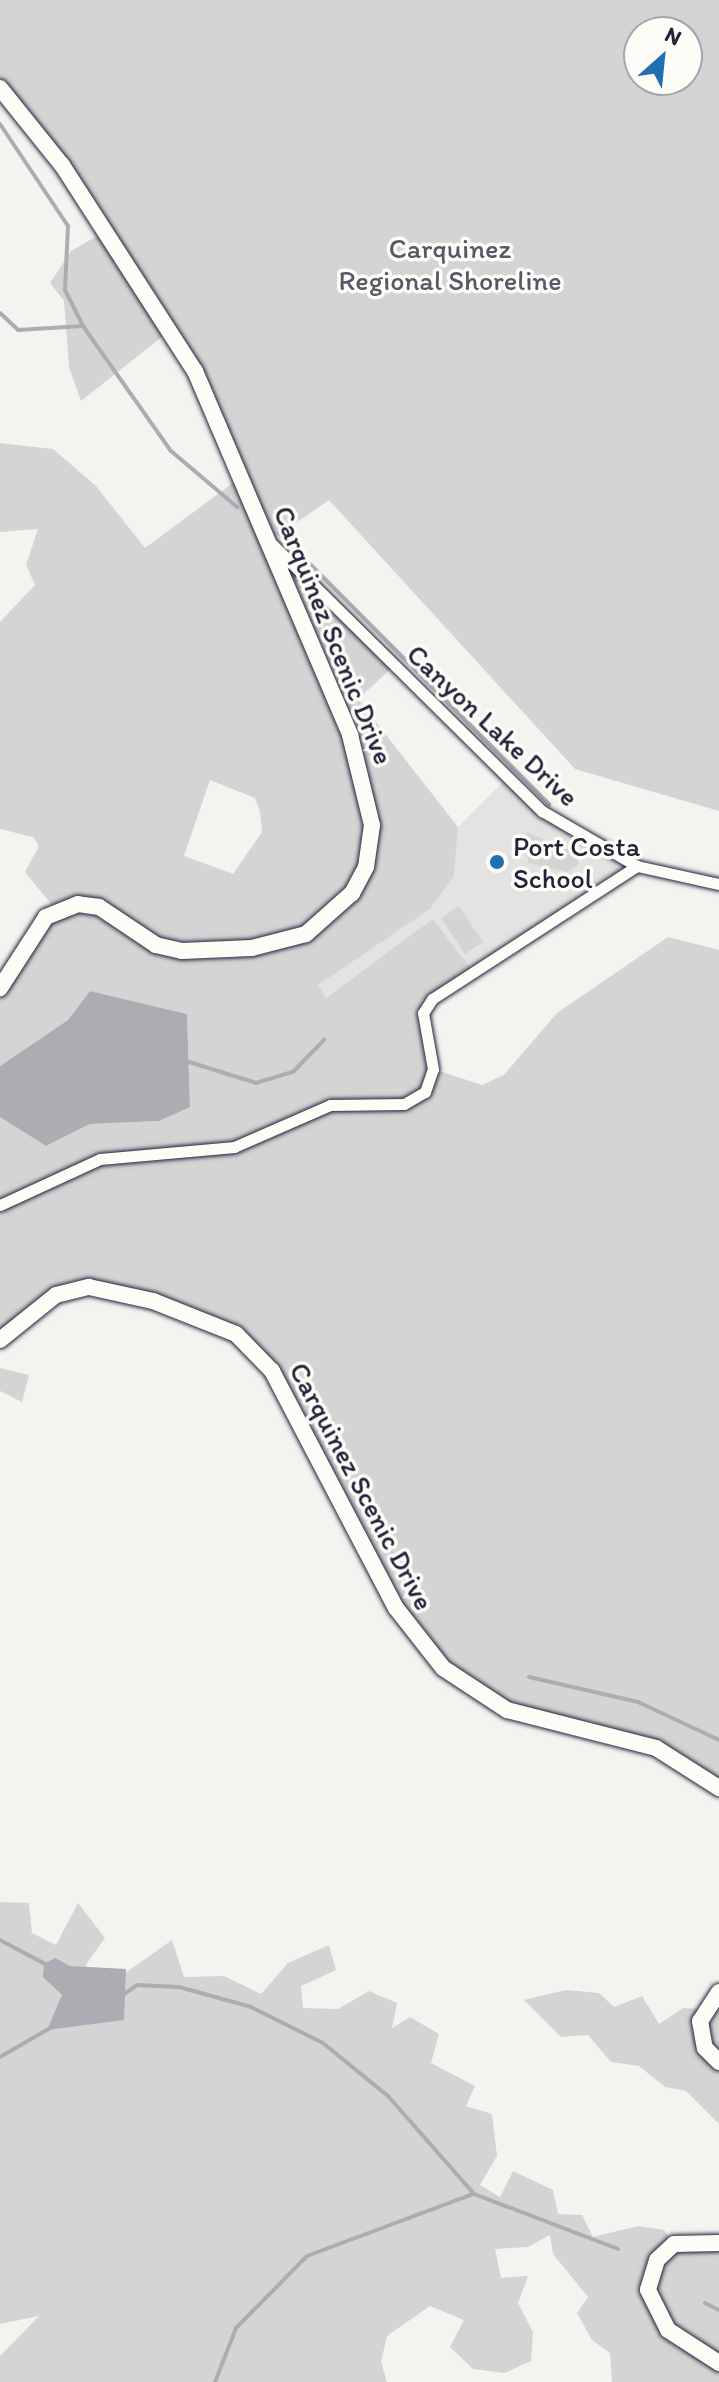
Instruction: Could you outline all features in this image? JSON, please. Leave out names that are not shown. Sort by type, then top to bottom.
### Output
[{"type":"street","name":"Carquinez Scenic Drive","points":[[0,88],[43,138],[172,329],[270,541],[367,789],[372,838],[352,893],[306,934],[216,952],[168,949],[99,907],[67,906],[38,927],[0,988]]},
{"type":"street","name":"Canyon Lake Drive","points":[[270,541],[542,811],[637,866],[719,884]]},
{"type":"street","points":[[0,1205],[100,1159],[234,1147],[330,1105],[404,1104],[425,1092],[433,1069],[423,1013],[432,999],[637,866]]},
{"type":"street","name":"Carquinez Scenic Drive","points":[[0,1340],[56,1295],[89,1287],[153,1301],[236,1334],[272,1371],[396,1608],[443,1668],[507,1710],[656,1748],[719,1788]]},
{"type":"street","points":[[719,1992],[703,2010],[700,2034],[719,2062]]},
{"type":"street","points":[[719,2243],[674,2244],[657,2260],[648,2290],[668,2330],[719,2363]]},
{"type":"shaded area","points":[[508,777],[542,811],[637,866],[432,999],[374,1070],[318,986],[454,876],[458,827]]},
{"type":"shaded area","points":[[90,991],[187,1014],[190,1107],[159,1121],[90,1124],[46,1146],[0,1117],[0,1066],[68,1020]]},
{"type":"shaded area","points":[[55,1958],[70,1966],[126,1969],[124,2020],[47,2030],[62,1995],[43,1977],[44,1964]]},
{"type":"green space","name":"Carquinez Regional Shoreline","points":[[0,0],[719,0],[719,811],[575,769],[329,500],[270,541],[395,665],[358,699],[458,827],[454,876],[430,909],[318,985],[326,998],[433,919],[474,973],[423,1013],[433,1069],[482,1085],[504,1075],[557,1013],[668,937],[719,950],[719,1788],[678,1759],[527,1717],[426,1650],[281,1386],[224,1327],[77,1288],[0,1340],[0,1117],[46,1146],[90,1124],[159,1121],[190,1106],[187,1014],[90,991],[68,1020],[0,1066],[0,988],[56,910],[25,872],[39,846],[33,837],[0,829],[0,622],[35,585],[26,565],[38,529],[0,532],[0,443],[53,449],[96,486],[145,548],[241,477],[172,329],[81,401],[69,367],[64,301],[50,283],[71,251],[106,231],[0,88]],"holes":[[[210,780],[255,798],[262,832],[233,874],[184,856]]]},
{"type":"green space","points":[[527,832],[576,853],[579,864],[567,872],[528,863]]},
{"type":"green space","points":[[459,906],[483,942],[465,954],[441,918]]},
{"type":"green space","points":[[0,1368],[29,1375],[22,1402],[0,1391]]},
{"type":"green space","points":[[0,1902],[29,1903],[32,1933],[56,1945],[78,1903],[105,1938],[87,1963],[77,2007],[172,1940],[184,1977],[224,1976],[261,1994],[288,1963],[329,1945],[336,1970],[301,1986],[303,2008],[338,2009],[369,1991],[397,2003],[392,2028],[410,2017],[439,2034],[431,2063],[475,2086],[466,2106],[492,2114],[497,2156],[480,2185],[500,2197],[513,2171],[553,2190],[558,2214],[582,2215],[593,2237],[638,2226],[664,2230],[674,2244],[719,2243],[719,2382],[612,2382],[610,2353],[592,2340],[577,2313],[588,2297],[553,2254],[550,2235],[528,2247],[495,2249],[501,2278],[528,2276],[518,2303],[533,2332],[531,2361],[505,2373],[473,2369],[450,2347],[464,2320],[430,2306],[387,2336],[381,2362],[387,2382],[0,2382],[0,2356],[39,2316],[0,2324]]},
{"type":"green space","points":[[566,1990],[599,1993],[614,2007],[642,1996],[659,2024],[683,2008],[703,2009],[719,1992],[719,2124],[686,2091],[665,2087],[639,2066],[611,2062],[588,2035],[561,2037],[524,2000]]},
{"type":"waterway","points":[[0,124],[68,226],[65,290],[83,326],[171,451],[237,507]]},
{"type":"waterway","points":[[0,313],[18,330],[83,326]]},
{"type":"waterway","points":[[279,533],[549,804]]},
{"type":"waterway","points":[[186,1061],[256,1083],[293,1072],[324,1040]]},
{"type":"waterway","points":[[529,1677],[638,1702],[719,1740]]},
{"type":"waterway","points":[[0,1940],[47,1965]]},
{"type":"waterway","points":[[120,1997],[137,1985],[179,1987],[251,2007],[323,2043],[388,2096],[474,2194],[618,2249]]},
{"type":"waterway","points":[[0,2057],[50,2028]]},
{"type":"waterway","points":[[215,2382],[236,2328],[307,2256],[473,2194]]},
{"type":"waterway","points":[[705,2303],[719,2310]]},
{"type":"place","name":"Port Costa School","points":[[497,862]]}]
